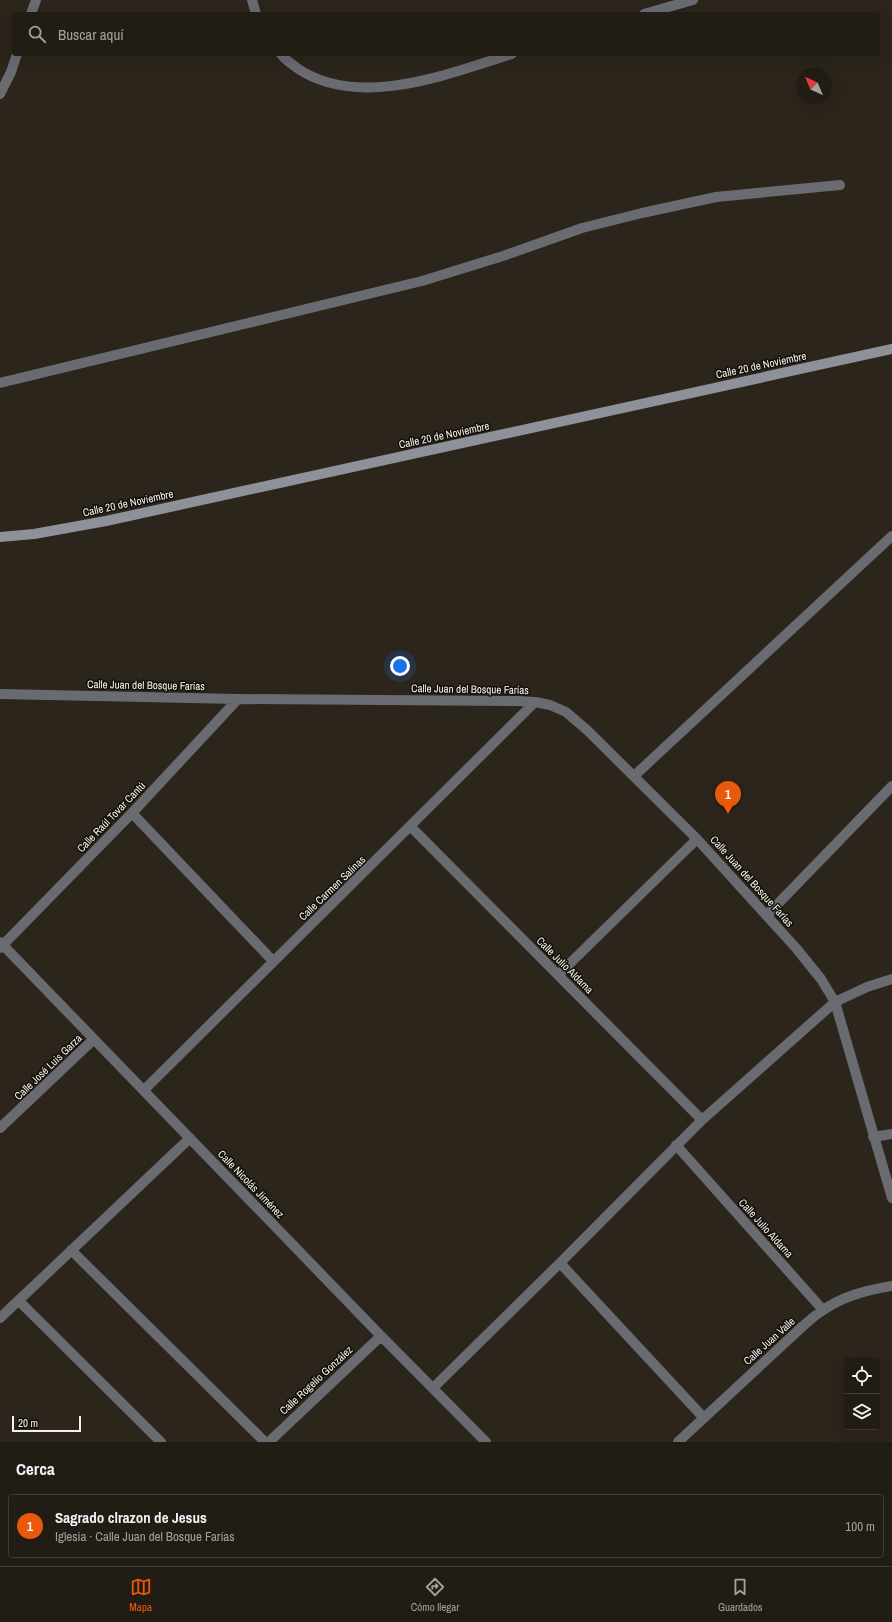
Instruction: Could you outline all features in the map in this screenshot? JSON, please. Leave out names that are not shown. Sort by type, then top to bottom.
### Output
[{"type":"street","points":[[32,12],[36,0]]},
{"type":"street","points":[[252,0],[255,12]]},
{"type":"street","points":[[651,12],[693,0]]},
{"type":"street","points":[[0,94],[11,72],[16,56]]},
{"type":"street","points":[[283,56],[308,76],[337,85],[373,88],[412,83],[505,56]]},
{"type":"street","points":[[0,383],[422,281],[503,256],[582,228],[642,213],[716,197],[840,185]]},
{"type":"street","name":"Calle 20 de Noviembre","points":[[0,537],[34,534],[106,521],[892,349]]},
{"type":"street","points":[[634,776],[892,536]]},
{"type":"street","name":"Calle Juan del Bosque Farías","points":[[0,694],[238,699],[535,702],[550,705],[566,712],[587,730],[697,839],[767,915],[821,979],[835,1002],[892,1198]]},
{"type":"street","name":"Calle Raúl Tovar Cantú","points":[[1,945],[132,813],[238,699]]},
{"type":"street","name":"Calle Carmen Salinas","points":[[144,1090],[411,827],[535,702]]},
{"type":"street","points":[[767,915],[892,786]]},
{"type":"street","points":[[132,813],[273,962]]},
{"type":"street","name":"Calle Julio Aldama","points":[[411,827],[702,1120]]},
{"type":"street","points":[[558,975],[697,839]]},
{"type":"street","name":"Calle Nicolás Jiménez","points":[[1,945],[486,1442]]},
{"type":"street","points":[[432,1388],[560,1263],[702,1120],[835,1002],[867,987],[892,979]]},
{"type":"street","name":"Calle José Luis Garza","points":[[0,1128],[94,1039]]},
{"type":"street","points":[[874,1137],[892,1134]]},
{"type":"street","points":[[0,1318],[190,1138]]},
{"type":"street","name":"Calle Julio Aldama","points":[[676,1145],[823,1310]]},
{"type":"street","points":[[71,1250],[265,1442]]},
{"type":"street","points":[[560,1263],[703,1417]]},
{"type":"street","name":"Calle Juan Valle","points":[[678,1442],[703,1417],[803,1326],[823,1310],[868,1290],[892,1286]]},
{"type":"street","points":[[19,1301],[161,1442]]},
{"type":"street","name":"Calle Rogelio González","points":[[269,1442],[381,1336]]},
{"type":"place","name":"Sagrado clrazon de Jesus","points":[[728,814]]}]
